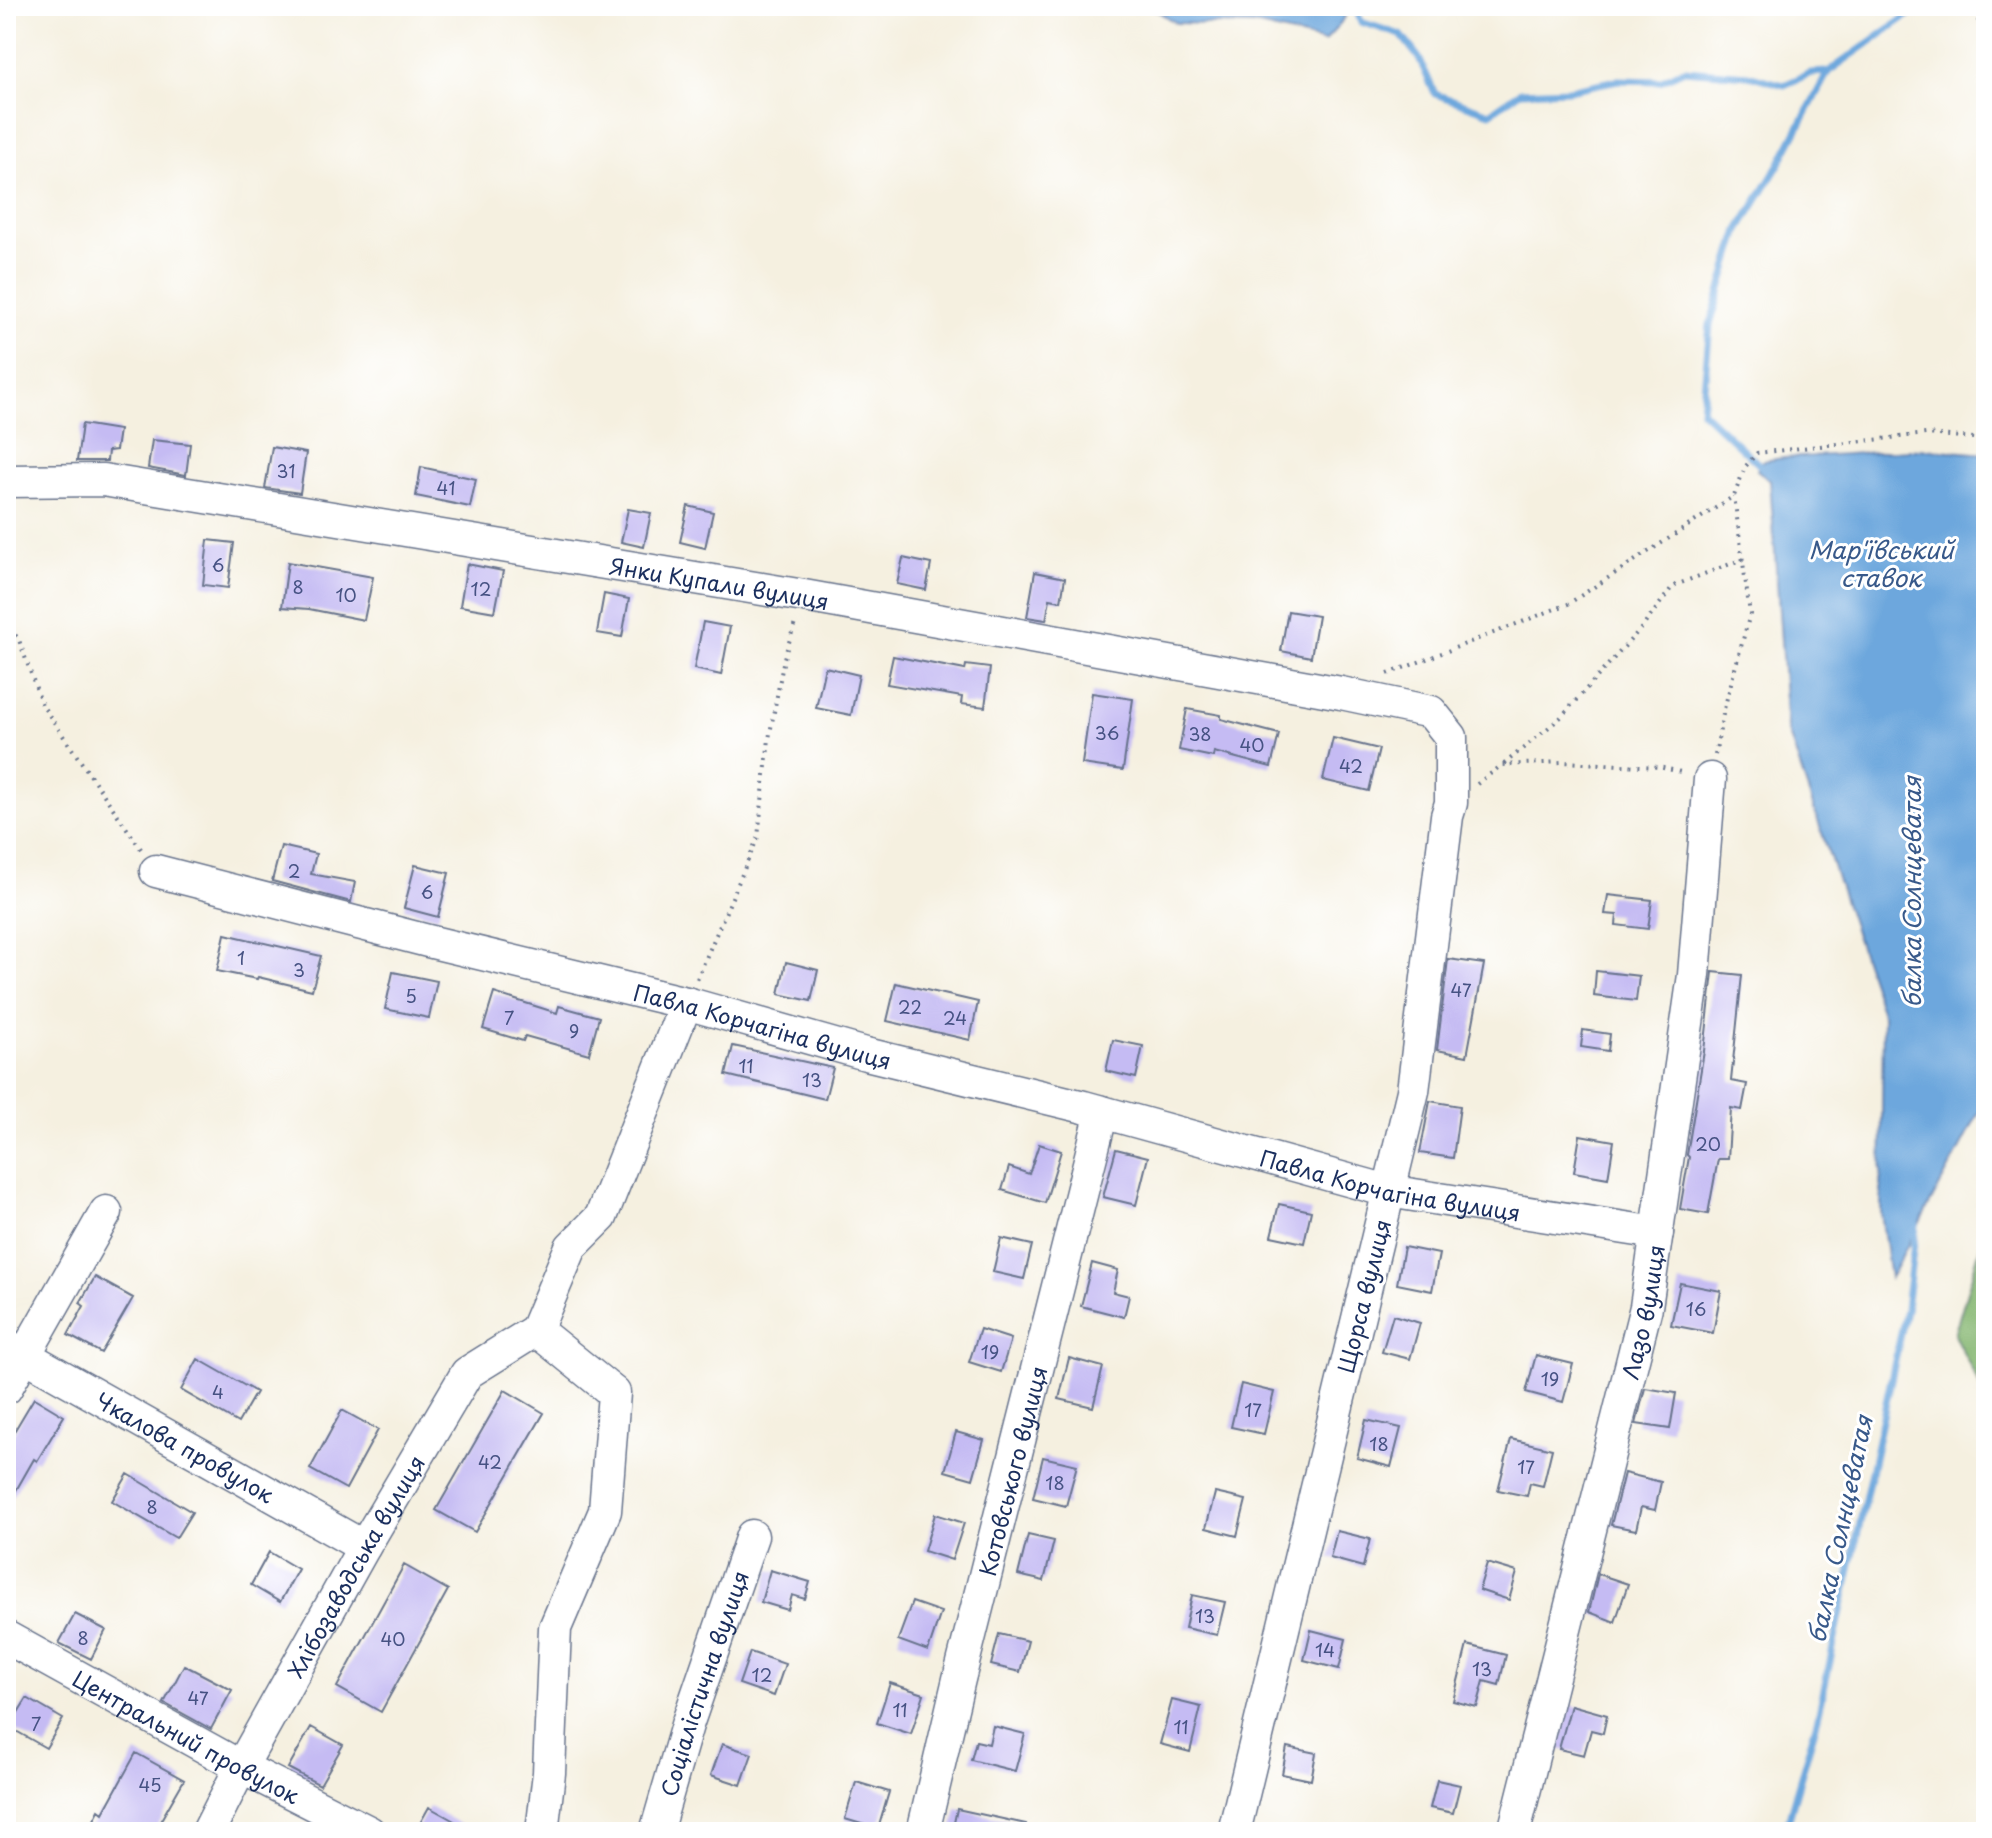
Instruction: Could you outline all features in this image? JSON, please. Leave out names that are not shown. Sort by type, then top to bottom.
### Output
[{"type":"street","name":"Янки Купали вулиця","points":[[6,481],[103,480],[804,596],[1431,712]]},
{"type":"street","name":"Щорса вулиця","points":[[1234,1832],[1413,1091],[1451,803],[1451,737],[1431,712]]},
{"type":"street","name":"Лазо вулиця","points":[[1514,1832],[1646,1307],[1694,975],[1710,779]]},
{"type":"street","name":"Павла Корчагіна вулиця","points":[[156,871],[686,1003],[866,1054],[1102,1112],[1388,1191],[1657,1233]]},
{"type":"street","points":[[542,1832],[549,1773],[555,1628],[605,1511],[614,1393],[536,1330],[571,1247],[601,1217],[686,1003]]},
{"type":"street","name":"Котовського вулиця","points":[[923,1832],[1102,1112]]},
{"type":"street","points":[[6,1388],[15,1350],[106,1212]]},
{"type":"street","name":"Хлібозаводська вулиця","points":[[208,1832],[364,1547],[467,1373],[536,1330]]},
{"type":"street","name":"Чкалова провулок","points":[[15,1350],[364,1547]]},
{"type":"street","name":"Соціалістична вулиця","points":[[656,1832],[687,1725],[752,1536]]},
{"type":"street","name":"Центральний провулок","points":[[6,1637],[241,1767],[369,1832]]},
{"type":"path","points":[[1970,6],[1986,13]]},
{"type":"path","points":[[1970,6],[1986,33]]},
{"type":"path","points":[[1502,765],[1563,762],[1659,767],[1710,779],[1724,709],[1750,614],[1734,496],[1745,467],[1757,453],[1926,434],[1986,439]]},
{"type":"path","points":[[1383,676],[1568,604],[1734,496]]},
{"type":"path","points":[[1451,803],[1560,718],[1644,625],[1673,586],[1743,559]]},
{"type":"path","points":[[686,1003],[758,837],[769,739],[784,658],[804,596]]},
{"type":"path","points":[[6,622],[19,640],[42,705],[156,871]]},
{"type":"green space","points":[[1986,1228],[1986,1397],[1954,1335]]},
{"type":"water","points":[[1149,6],[1334,6],[1346,16],[1325,42],[1255,25],[1176,23]]},
{"type":"water","name":"Мар'ївський ставок","points":[[1926,449],[1986,454],[1983,1105],[1890,1278],[1881,1213],[1883,1016],[1787,728],[1770,480],[1757,470],[1762,461],[1784,458]]},
{"type":"building","points":[[82,424],[119,430],[116,450],[108,451],[107,461],[77,461]]},
{"type":"building","points":[[152,440],[190,444],[186,475],[148,468]]},
{"type":"building","points":[[272,447],[306,453],[300,493],[265,488]]},
{"type":"building","points":[[421,467],[476,479],[470,507],[416,496]]},
{"type":"building","points":[[688,506],[713,512],[705,548],[680,542]]},
{"type":"building","points":[[628,509],[651,513],[644,547],[621,542]]},
{"type":"building","points":[[208,540],[234,543],[228,588],[203,585]]},
{"type":"building","points":[[903,558],[931,564],[926,590],[897,584]]},
{"type":"building","points":[[288,562],[373,577],[364,620],[282,607]]},
{"type":"building","points":[[467,564],[503,571],[495,612],[460,606]]},
{"type":"building","points":[[1035,572],[1065,578],[1061,601],[1050,599],[1046,620],[1027,617]]},
{"type":"building","points":[[604,594],[629,599],[622,637],[597,633]]},
{"type":"building","points":[[1288,611],[1318,616],[1311,657],[1281,651]]},
{"type":"building","points":[[703,622],[730,627],[721,675],[694,669]]},
{"type":"building","points":[[893,656],[965,670],[966,665],[990,668],[985,707],[961,704],[962,697],[887,684]]},
{"type":"building","points":[[825,667],[859,675],[851,715],[816,708]]},
{"type":"building","points":[[1092,693],[1133,699],[1123,770],[1082,764]]},
{"type":"building","points":[[1187,709],[1221,715],[1221,719],[1279,734],[1271,767],[1214,752],[1213,757],[1179,750]]},
{"type":"building","points":[[1333,738],[1379,749],[1369,791],[1323,780]]},
{"type":"building","points":[[281,846],[316,854],[311,874],[355,882],[351,902],[272,881]]},
{"type":"building","points":[[415,865],[449,873],[438,917],[404,908]]},
{"type":"building","points":[[1608,895],[1652,900],[1648,929],[1616,925],[1617,915],[1605,914]]},
{"type":"building","points":[[225,934],[321,956],[312,990],[217,971]]},
{"type":"building","points":[[1448,959],[1484,964],[1467,1056],[1437,1050]]},
{"type":"building","points":[[786,962],[818,970],[811,1001],[779,994]]},
{"type":"building","points":[[1596,971],[1639,976],[1636,1001],[1594,996]]},
{"type":"building","points":[[393,972],[437,981],[429,1018],[385,1009]]},
{"type":"building","points":[[1713,972],[1742,975],[1731,1081],[1747,1084],[1742,1110],[1731,1108],[1728,1159],[1718,1159],[1708,1214],[1680,1209]]},
{"type":"building","points":[[896,983],[978,1002],[970,1040],[887,1021]]},
{"type":"building","points":[[494,993],[557,1013],[559,1006],[599,1017],[589,1054],[525,1036],[523,1041],[483,1029]]},
{"type":"building","points":[[1583,1030],[1610,1034],[1608,1051],[1581,1047]]},
{"type":"building","points":[[1113,1040],[1143,1046],[1136,1078],[1106,1071]]},
{"type":"building","points":[[733,1046],[833,1068],[825,1099],[726,1075]]},
{"type":"building","points":[[1430,1101],[1460,1106],[1453,1158],[1420,1153]]},
{"type":"building","points":[[1580,1135],[1614,1141],[1608,1178],[1574,1172]]},
{"type":"building","points":[[1039,1144],[1061,1151],[1045,1203],[1002,1190],[1009,1167],[1029,1174]]},
{"type":"building","points":[[1116,1149],[1148,1157],[1136,1205],[1103,1197]]},
{"type":"building","points":[[1279,1204],[1311,1211],[1304,1243],[1271,1236]]},
{"type":"building","points":[[1001,1238],[1032,1245],[1024,1279],[993,1272]]},
{"type":"building","points":[[1404,1247],[1439,1254],[1432,1291],[1397,1284]]},
{"type":"building","points":[[1092,1263],[1118,1270],[1113,1292],[1129,1296],[1124,1317],[1081,1306]]},
{"type":"building","points":[[95,1277],[133,1298],[101,1353],[68,1335],[84,1306],[80,1303]]},
{"type":"building","points":[[1680,1283],[1721,1291],[1713,1333],[1671,1325]]},
{"type":"building","points":[[1393,1315],[1420,1323],[1410,1359],[1382,1352]]},
{"type":"building","points":[[980,1329],[1011,1339],[1001,1372],[969,1362]]},
{"type":"building","points":[[1536,1355],[1573,1364],[1563,1402],[1526,1392]]},
{"type":"building","points":[[1069,1358],[1103,1367],[1093,1407],[1059,1399]]},
{"type":"building","points":[[198,1359],[256,1392],[238,1423],[181,1390]]},
{"type":"building","points":[[1241,1384],[1274,1392],[1264,1434],[1231,1427]]},
{"type":"building","points":[[1645,1388],[1676,1393],[1670,1429],[1636,1424]]},
{"type":"building","points":[[505,1390],[544,1413],[475,1532],[436,1510]]},
{"type":"building","points":[[34,1398],[64,1416],[37,1461],[34,1459],[6,1508],[6,1445]]},
{"type":"building","points":[[342,1410],[378,1430],[346,1489],[310,1469]]},
{"type":"building","points":[[1366,1420],[1401,1428],[1391,1467],[1357,1458]]},
{"type":"building","points":[[956,1432],[984,1440],[973,1479],[945,1471]]},
{"type":"building","points":[[1511,1439],[1552,1449],[1543,1486],[1530,1483],[1527,1496],[1498,1490]]},
{"type":"building","points":[[1043,1457],[1077,1465],[1066,1506],[1033,1498]]},
{"type":"building","points":[[1624,1473],[1661,1482],[1655,1510],[1641,1507],[1636,1530],[1611,1525]]},
{"type":"building","points":[[128,1474],[192,1512],[176,1538],[112,1501]]},
{"type":"building","points":[[1215,1493],[1246,1500],[1237,1536],[1206,1528]]},
{"type":"building","points":[[935,1514],[964,1523],[952,1560],[924,1551]]},
{"type":"building","points":[[1337,1531],[1370,1539],[1363,1567],[1330,1558]]},
{"type":"building","points":[[1028,1535],[1054,1541],[1044,1581],[1018,1575]]},
{"type":"building","points":[[269,1552],[298,1569],[280,1602],[251,1585]]},
{"type":"building","points":[[1487,1563],[1517,1572],[1509,1600],[1479,1590]]},
{"type":"building","points":[[404,1565],[448,1590],[381,1712],[337,1687]]},
{"type":"building","points":[[770,1570],[810,1582],[805,1599],[792,1595],[788,1610],[761,1602]]},
{"type":"building","points":[[1598,1574],[1628,1584],[1615,1622],[1589,1612]]},
{"type":"building","points":[[1192,1595],[1225,1602],[1217,1635],[1185,1628]]},
{"type":"building","points":[[912,1602],[941,1612],[928,1651],[898,1640]]},
{"type":"building","points":[[75,1614],[106,1630],[91,1659],[59,1643]]},
{"type":"building","points":[[1311,1630],[1346,1639],[1339,1669],[1304,1660]]},
{"type":"building","points":[[999,1634],[1028,1641],[1020,1672],[991,1665]]},
{"type":"building","points":[[1467,1645],[1506,1655],[1499,1685],[1484,1681],[1477,1707],[1453,1701]]},
{"type":"building","points":[[750,1652],[785,1664],[774,1696],[739,1684]]},
{"type":"building","points":[[184,1665],[232,1690],[211,1729],[164,1703]]},
{"type":"building","points":[[890,1683],[924,1694],[911,1734],[877,1723]]},
{"type":"building","points":[[27,1698],[63,1719],[46,1748],[9,1727]]},
{"type":"building","points":[[1172,1700],[1201,1707],[1190,1752],[1160,1744]]},
{"type":"building","points":[[1571,1705],[1607,1715],[1603,1733],[1591,1730],[1584,1755],[1559,1749]]},
{"type":"building","points":[[993,1726],[1025,1734],[1015,1771],[971,1760],[976,1741],[989,1744]]},
{"type":"building","points":[[311,1727],[343,1745],[320,1785],[288,1768]]},
{"type":"building","points":[[722,1744],[752,1754],[741,1785],[711,1775]]},
{"type":"building","points":[[1287,1747],[1316,1753],[1311,1780],[1282,1774]]},
{"type":"building","points":[[136,1753],[184,1780],[154,1832],[88,1832],[99,1810],[103,1813]]},
{"type":"building","points":[[1437,1780],[1460,1785],[1453,1813],[1430,1808]]},
{"type":"building","points":[[856,1782],[889,1792],[878,1829],[845,1819]]},
{"type":"building","points":[[429,1807],[474,1832],[415,1832]]},
{"type":"building","points":[[957,1809],[1026,1824],[1025,1832],[952,1832]]},
{"type":"waterway","points":[[1355,6],[1361,22],[1401,35],[1419,58],[1435,94],[1490,113],[1520,92],[1569,90],[1618,80],[1660,81],[1684,70],[1748,75],[1784,85],[1811,73],[1828,72],[1921,6]]},
{"type":"waterway","name":"балка Солнцеватая","points":[[1765,470],[1702,411],[1710,325],[1739,230],[1780,163],[1828,72]]},
{"type":"waterway","name":"балка Солнцеватая","points":[[1785,1832],[1818,1717],[1906,1310],[1916,1225]]}]
